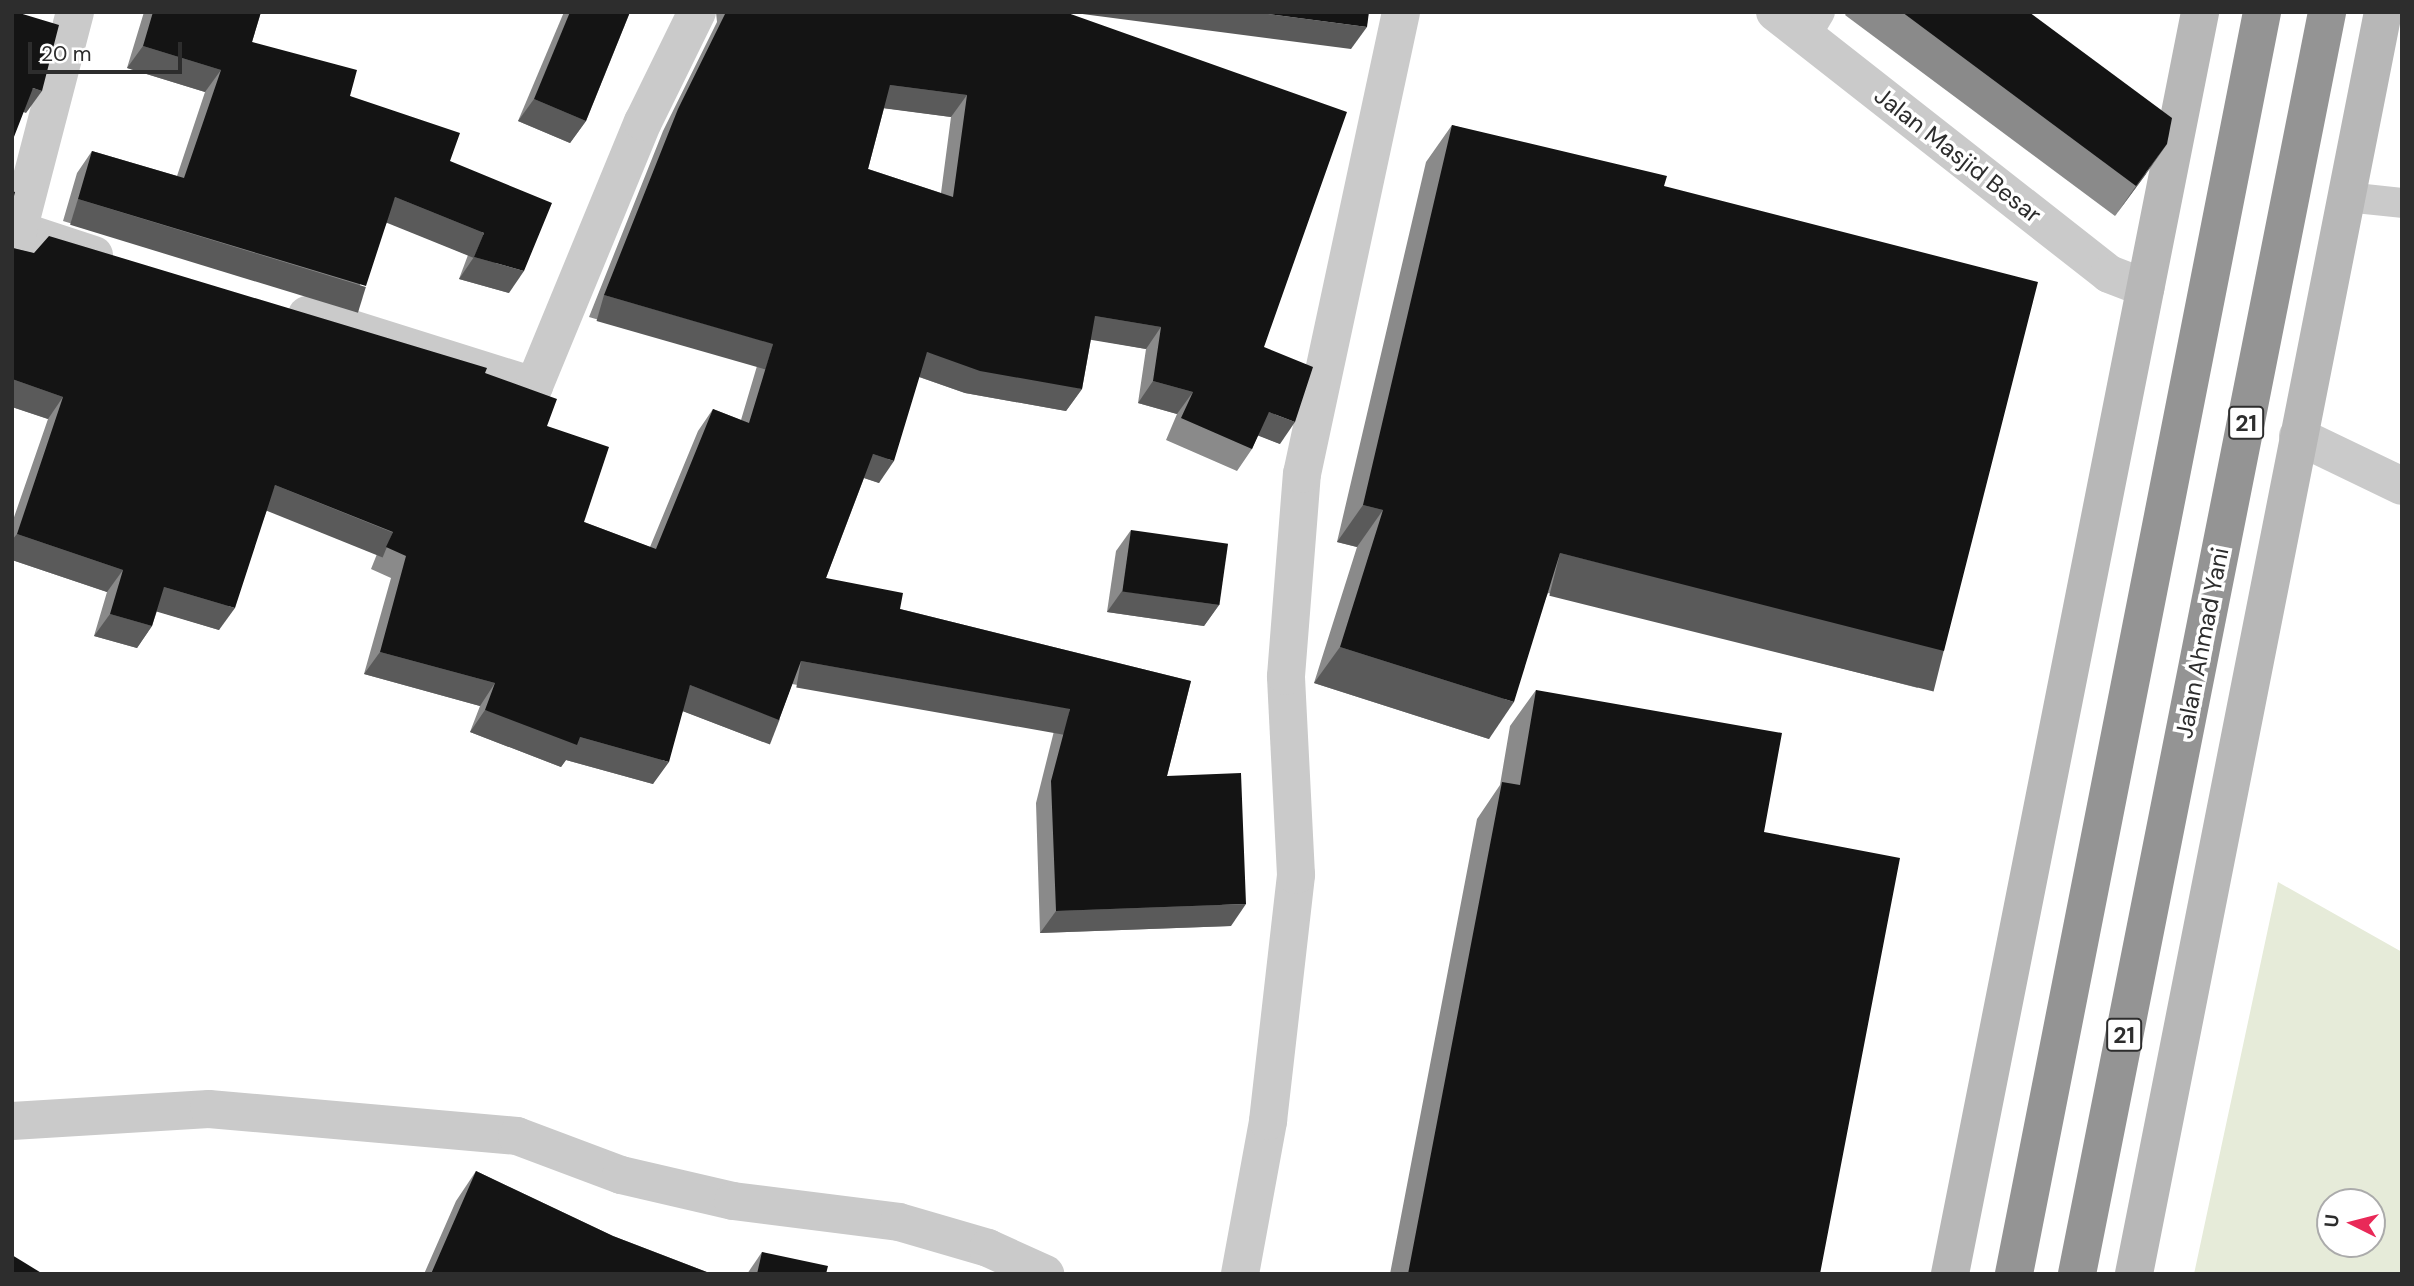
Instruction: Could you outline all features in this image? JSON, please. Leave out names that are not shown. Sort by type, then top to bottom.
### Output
[{"type":"highway","points":[[2014,1274],[2262,12]]},
{"type":"highway","name":"Jalan Ahmad Yani","points":[[2077,1274],[2327,12]]},
{"type":"street","points":[[75,12],[15,242],[132,268]]},
{"type":"street","points":[[276,306],[534,386],[637,135],[696,12]]},
{"type":"street","points":[[1240,1274],[1268,1121],[1296,875],[1294,782],[1286,676],[1303,474],[1401,12]]},
{"type":"street","name":"Jalan Masjid Besar","points":[[1775,12],[1813,25],[2109,274],[2145,288]]},
{"type":"street","points":[[1950,1274],[2200,12]]},
{"type":"street","points":[[2137,1259],[2383,12]]},
{"type":"street","points":[[2298,436],[2402,486]]},
{"type":"street","points":[[12,1121],[209,1109],[517,1136],[621,1175],[733,1201],[899,1222],[988,1248],[1045,1274]]},
{"type":"lane","points":[[2346,197],[2402,203]]},
{"type":"green space","points":[[2278,882],[2402,952],[2402,1274],[2194,1274]]},
{"type":"building","points":[[12,12],[59,25],[42,91],[33,88],[12,142]]},
{"type":"building","points":[[153,12],[261,12],[252,42],[357,70],[350,96],[460,133],[450,161],[552,203],[524,271],[474,257],[484,233],[395,197],[366,286],[78,199],[92,151],[184,178],[221,70],[143,46]]},
{"type":"building","points":[[570,12],[630,12],[586,121],[534,99]]},
{"type":"building","points":[[726,12],[1065,12],[1347,112],[1264,347],[1313,367],[1295,422],[1269,412],[1252,449],[1181,418],[1193,392],[1153,381],[1161,327],[1095,316],[1082,389],[980,371],[927,352],[894,461],[873,454],[826,578],[903,593],[900,609],[1191,681],[1167,776],[1241,773],[1246,904],[1056,911],[1051,781],[1070,709],[801,661],[779,720],[690,685],[669,762],[580,737],[577,745],[485,710],[495,683],[380,652],[406,556],[386,547],[393,532],[275,485],[235,608],[164,587],[152,626],[110,614],[123,570],[17,534],[63,397],[12,379],[12,247],[34,253],[49,236],[487,368],[485,373],[557,399],[547,426],[609,447],[584,522],[656,549],[713,409],[749,423],[773,344],[604,295],[678,109]],"holes":[[[890,85],[967,95],[953,197],[868,169]]]},
{"type":"building","points":[[1252,12],[1369,12],[1367,27]]},
{"type":"building","points":[[1902,12],[2029,12],[2172,118],[2167,144],[2136,186]]},
{"type":"building","points":[[1452,125],[1667,176],[1664,186],[2038,282],[1944,651],[1560,553],[1514,702],[1340,647],[1383,510],[1363,505]]},
{"type":"building","points":[[1131,530],[1228,544],[1219,605],[1122,591]]},
{"type":"building","points":[[1536,690],[1782,733],[1764,832],[1900,858],[1820,1274],[1408,1274],[1502,782],[1520,785]]},
{"type":"building","points":[[476,1171],[613,1236],[712,1274],[431,1274]]},
{"type":"building","points":[[762,1252],[828,1266],[826,1274],[757,1274]]},
{"type":"building","points":[[12,1255],[43,1274],[12,1274]]}]
